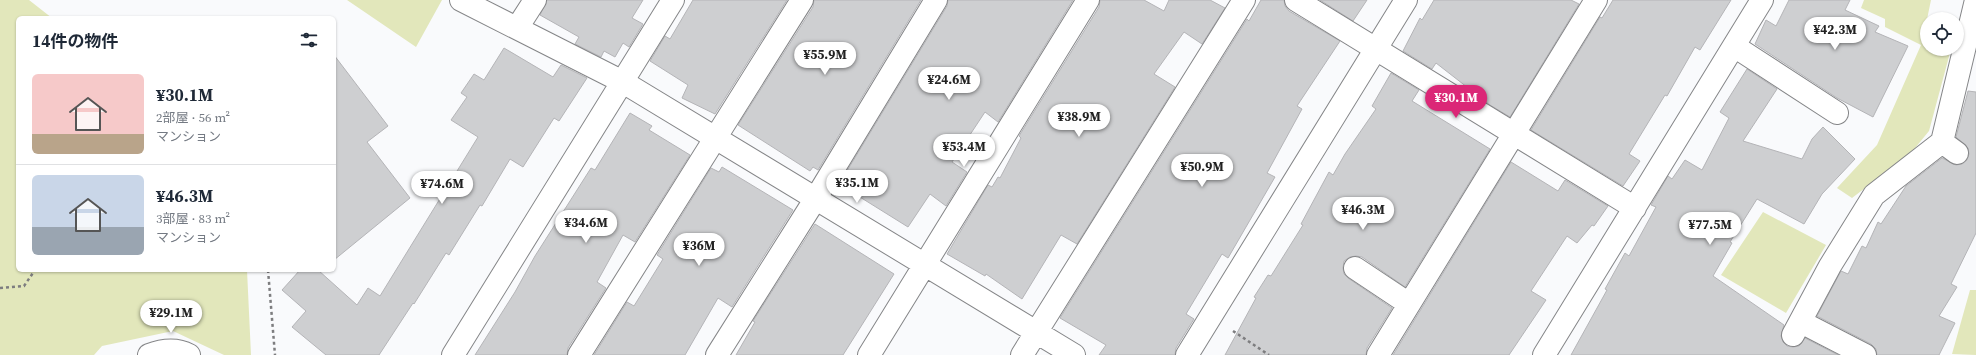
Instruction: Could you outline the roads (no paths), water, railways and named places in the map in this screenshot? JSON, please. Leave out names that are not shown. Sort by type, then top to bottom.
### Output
[{"type":"street","points":[[461,0],[623,82],[1074,355]]},
{"type":"street","points":[[517,28],[534,0]]},
{"type":"street","points":[[453,355],[673,0]]},
{"type":"street","points":[[580,355],[802,0]]},
{"type":"street","points":[[717,355],[816,198],[936,0]]},
{"type":"street","points":[[869,355],[1088,0]]},
{"type":"street","points":[[1022,355],[1244,0]]},
{"type":"street","points":[[1296,0],[1635,208]]},
{"type":"street","points":[[1187,355],[1406,0]]},
{"type":"street","points":[[1378,355],[1596,0]]},
{"type":"street","points":[[1544,355],[1762,0]]},
{"type":"street","points":[[1865,355],[1797,328],[1830,266],[1874,195],[1950,147],[1976,0]]},
{"type":"street","points":[[1734,46],[1837,113]]},
{"type":"street","points":[[1355,268],[1409,304]]},
{"type":"street","points":[[149,355],[158,352],[180,350],[189,355]]}]
